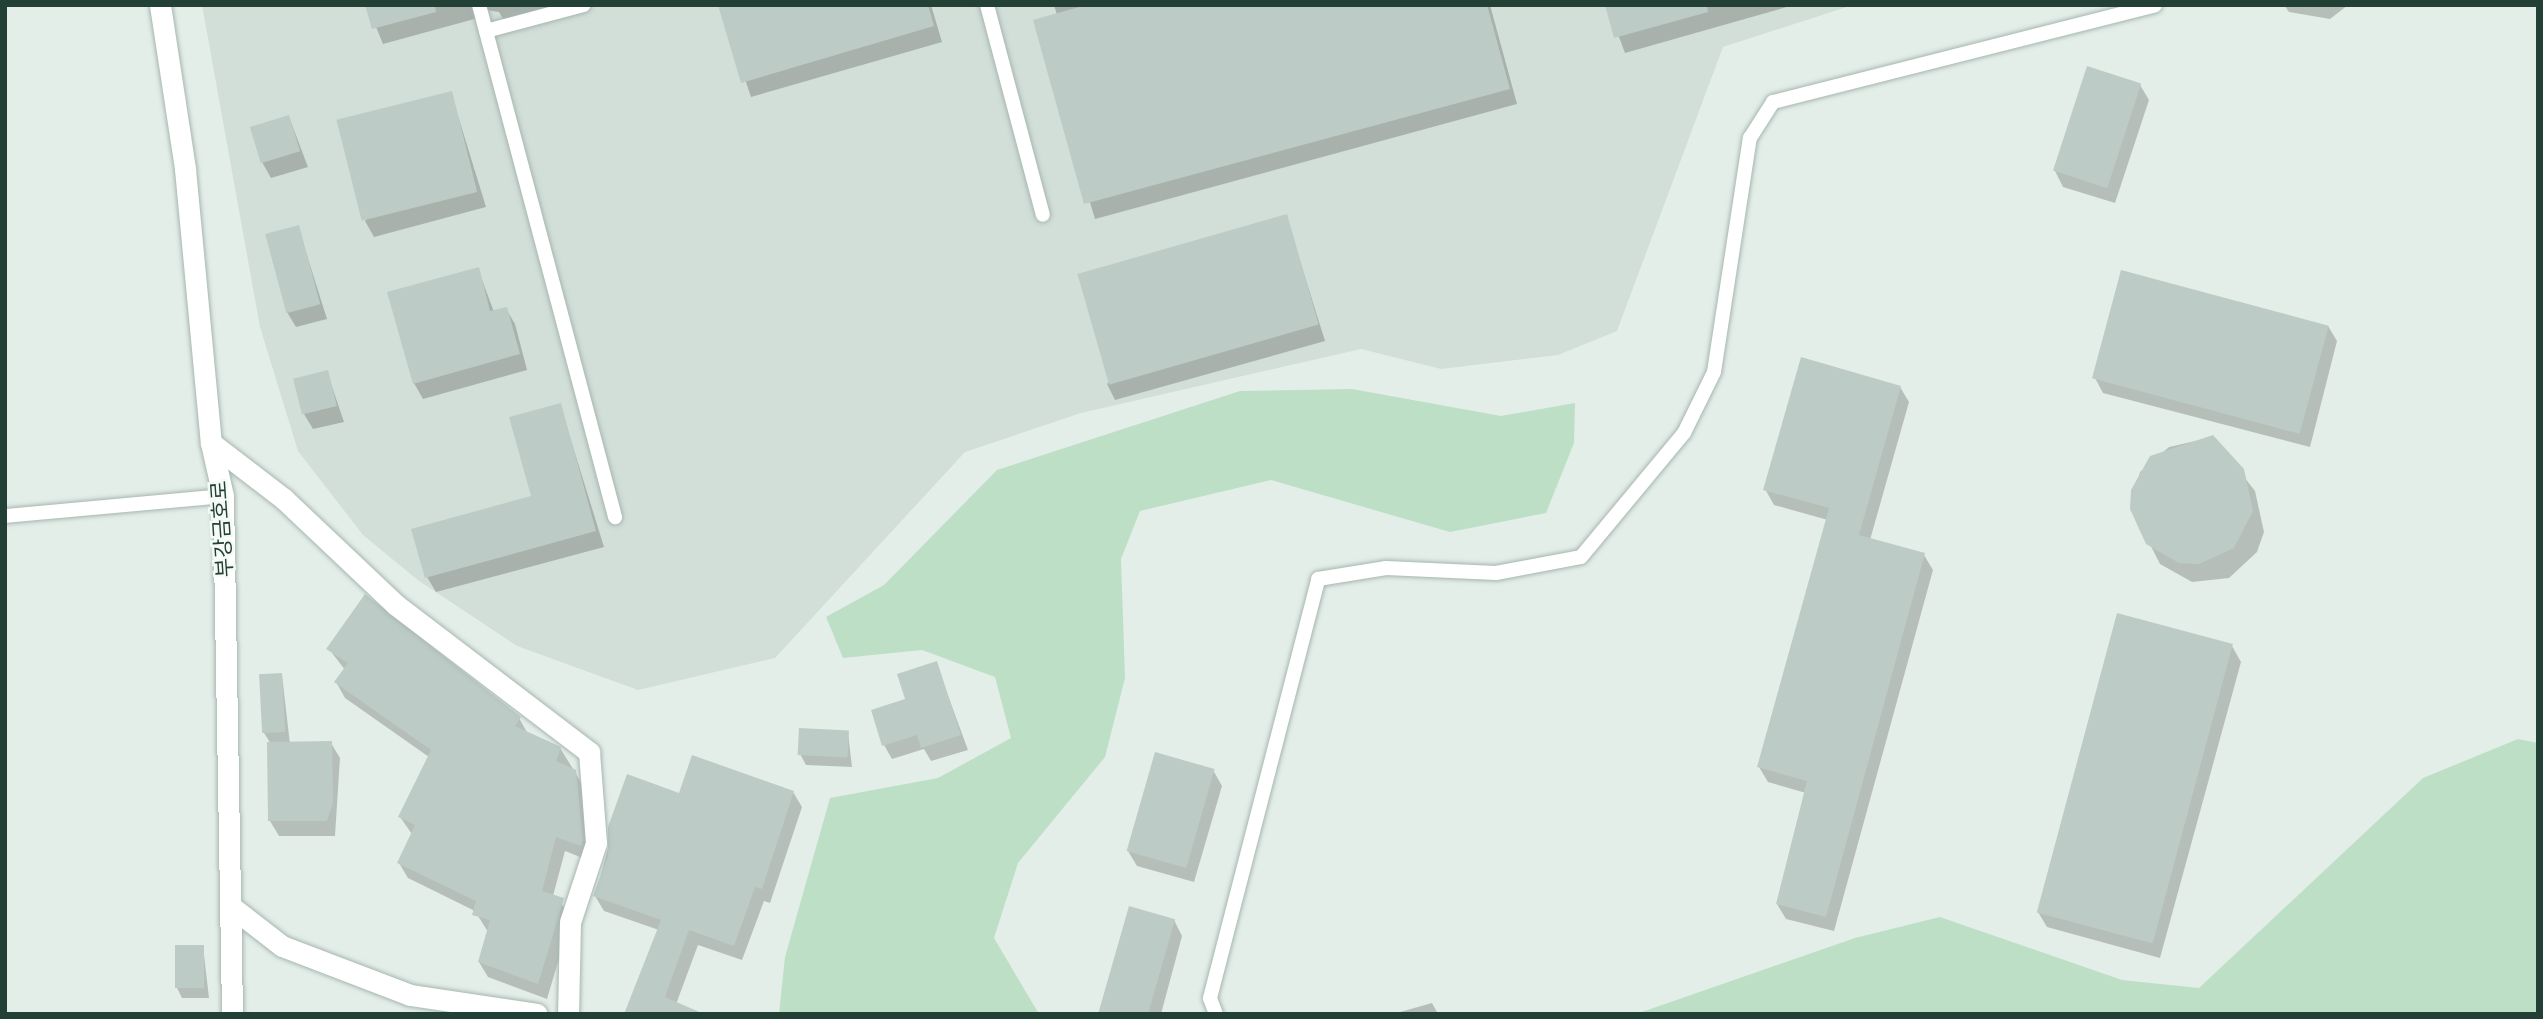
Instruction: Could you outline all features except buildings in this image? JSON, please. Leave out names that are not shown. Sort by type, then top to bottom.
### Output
[{"type":"street","name":"부강금호로","points":[[160,5],[186,169],[211,443],[223,496],[233,908],[232,1014]]},
{"type":"street","points":[[211,443],[284,499],[396,605],[589,752],[596,843],[570,922],[568,1014]]},
{"type":"street","points":[[233,908],[282,946],[410,995],[537,1014]]},
{"type":"lane","points":[[479,5],[615,517]]},
{"type":"lane","points":[[486,31],[584,5]]},
{"type":"lane","points":[[987,5],[1042,215]]},
{"type":"lane","points":[[1216,1014],[1210,998],[1318,579],[1386,568],[1496,573],[1581,557],[1684,433],[1714,372],[1750,138],[1773,102],[2155,5]]},
{"type":"lane","points":[[5,516],[223,496]]},
{"type":"shaded area","points":[[202,5],[1853,5],[1723,47],[1617,331],[1558,355],[1441,369],[1361,349],[1081,413],[965,452],[775,658],[638,690],[517,646],[419,581],[363,535],[298,451],[260,327]]},
{"type":"green space","points":[[1352,389],[1501,416],[1575,403],[1574,443],[1546,513],[1450,532],[1271,480],[1140,511],[1121,559],[1125,678],[1105,757],[1018,863],[994,938],[1039,1014],[779,1014],[785,957],[830,798],[938,778],[1011,738],[995,677],[922,650],[843,658],[826,617],[884,585],[997,470],[1240,391]]},
{"type":"green space","points":[[2518,739],[2538,743],[2538,1014],[1636,1014],[1855,938],[1940,917],[2122,980],[2199,988],[2423,778]]}]
